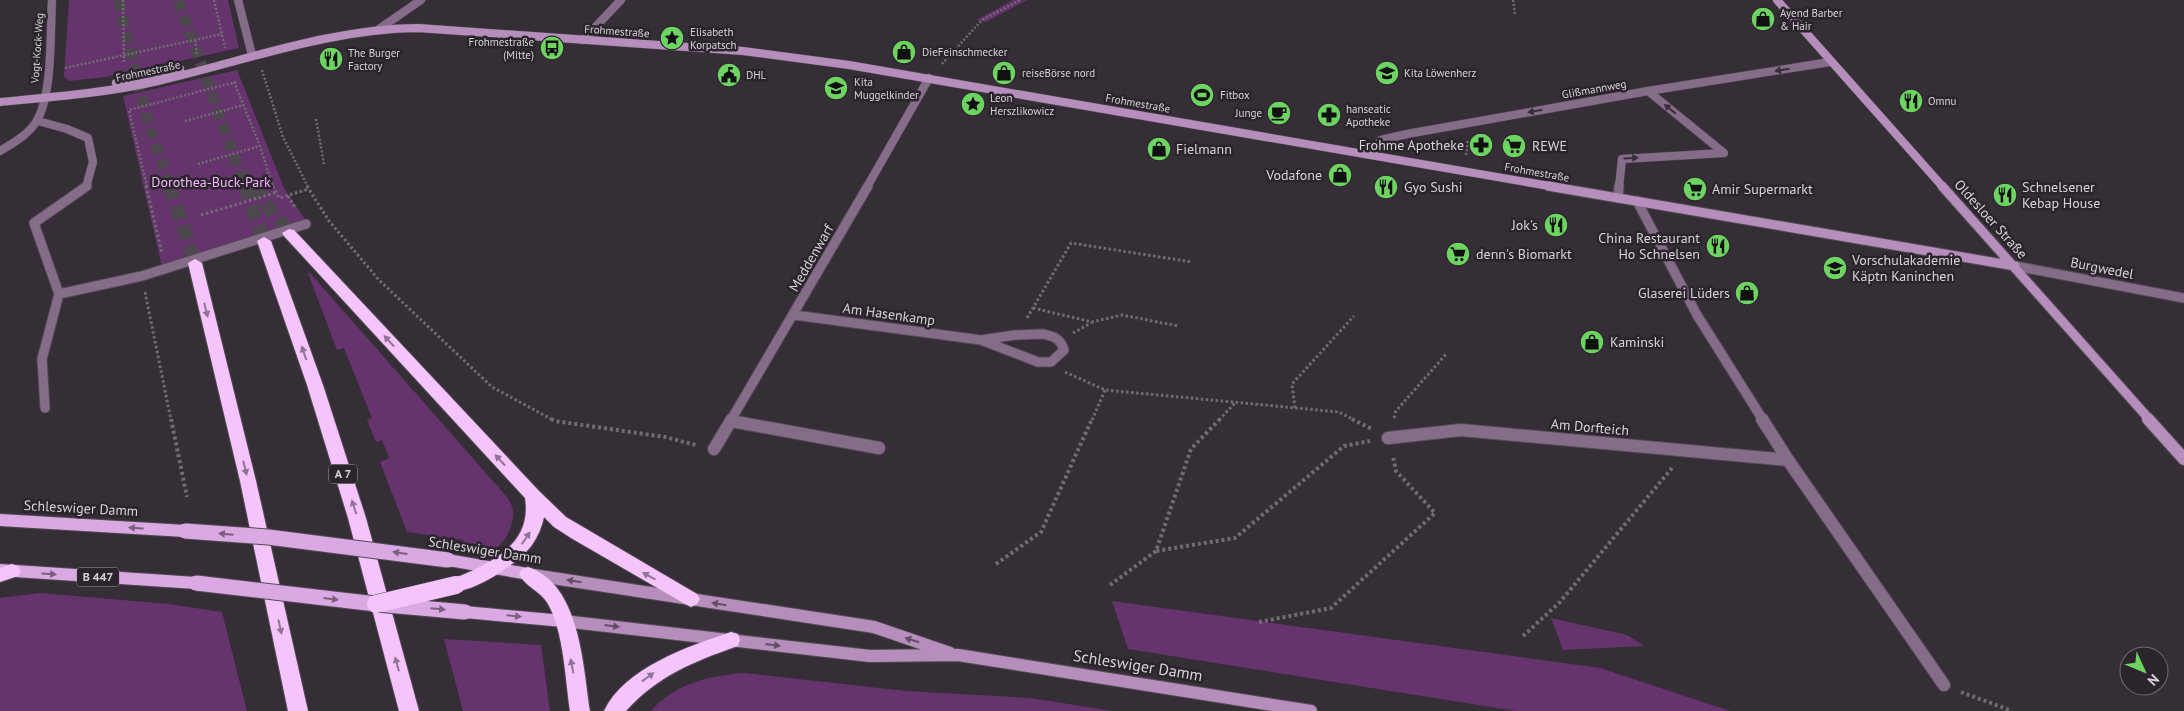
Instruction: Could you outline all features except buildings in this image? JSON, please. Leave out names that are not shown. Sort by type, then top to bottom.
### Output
[{"type":"highway","points":[[290,233],[533,496],[560,522],[691,599]]},
{"type":"highway","name":"A 7","points":[[264,241],[315,385],[355,510],[409,711]]},
{"type":"highway","points":[[194,263],[248,481],[298,711]]},
{"type":"highway","points":[[376,604],[456,585],[494,568],[511,556],[529,535],[537,513],[533,496]]},
{"type":"highway","points":[[528,574],[553,594],[564,620],[580,711]]},
{"type":"highway","points":[[614,711],[637,685],[664,666],[695,652],[731,640]]},
{"type":"main road","name":"Schleswiger Damm","points":[[0,520],[277,538],[448,560],[528,574]]},
{"type":"main road","name":"Schleswiger Damm","points":[[4,572],[196,583],[376,604],[564,620]]},
{"type":"street","name":"Vogt-Kock-Weg","points":[[46,98],[52,0]]},
{"type":"street","points":[[238,0],[255,54]]},
{"type":"street","points":[[379,29],[421,0]]},
{"type":"street","points":[[583,40],[621,0]]},
{"type":"street","name":"Oldesloer Straße","points":[[1777,0],[1830,62],[2015,266],[2184,459]]},
{"type":"street","name":"Frohmestraße","points":[[46,98],[225,58],[255,54],[349,33],[379,29],[418,28],[752,52],[849,64],[2015,266]]},
{"type":"street","name":"Frohmestraße","points":[[0,102],[91,94],[151,83],[220,66],[255,54]]},
{"type":"street","name":"Glißmannweg","points":[[1371,155],[1381,140],[1407,134],[1648,91],[1830,62]]},
{"type":"street","name":"Meddenwarf","points":[[714,449],[794,315],[929,78]]},
{"type":"street","points":[[1618,198],[1622,159],[1724,153],[1648,91]]},
{"type":"street","points":[[0,151],[20,139],[38,121],[46,98]]},
{"type":"street","points":[[38,121],[67,129],[88,138],[93,162],[87,186],[34,223],[59,294],[42,360],[45,408]]},
{"type":"street","points":[[1637,201],[1697,315],[1788,460],[1944,685]]},
{"type":"street","points":[[59,294],[142,276],[306,224]]},
{"type":"street","name":"Burgwedel","points":[[2015,266],[2184,298]]},
{"type":"street","name":"Am Hasenkamp","points":[[794,315],[981,340],[1038,362],[1051,362],[1058,358],[1064,350],[1064,344],[1061,340],[1039,333],[981,340]]},
{"type":"street","points":[[731,421],[879,448]]},
{"type":"street","name":"Am Dorfteich","points":[[1388,438],[1461,430],[1788,460]]},
{"type":"street","name":"Schleswiger Damm","points":[[528,574],[874,627],[958,655],[1311,711]]},
{"type":"street","name":"Schleswiger Damm","points":[[564,620],[870,656],[958,655]]},
{"type":"path","points":[[123,0],[124,55]]},
{"type":"path","points":[[214,0],[222,34],[225,58]]},
{"type":"path","points":[[929,78],[982,20],[1020,0]]},
{"type":"path","points":[[1512,0],[1515,14]]},
{"type":"path","points":[[47,72],[222,34]]},
{"type":"path","points":[[194,40],[197,57]]},
{"type":"path","points":[[255,54],[283,137],[309,189],[329,221],[379,280],[492,387],[555,420],[665,437],[714,449]]},
{"type":"path","points":[[236,82],[275,193],[280,198],[309,189]]},
{"type":"path","points":[[206,85],[236,82]]},
{"type":"path","points":[[162,256],[129,110],[236,82]]},
{"type":"path","points":[[185,121],[244,105]]},
{"type":"path","points":[[316,119],[324,164]]},
{"type":"path","points":[[1463,171],[1470,123]]},
{"type":"path","points":[[198,164],[260,146]]},
{"type":"path","points":[[201,216],[275,193]]},
{"type":"path","points":[[1017,335],[1071,243],[1192,262]]},
{"type":"path","points":[[142,276],[187,497]]},
{"type":"path","points":[[1033,308],[1092,322],[1122,315],[1178,326]]},
{"type":"path","points":[[1295,408],[1292,384],[1354,316]]},
{"type":"path","points":[[1259,622],[1331,608],[1435,513],[1396,471],[1388,438],[1396,411],[1447,353]]},
{"type":"path","points":[[1051,362],[1066,373],[1105,390],[1339,412],[1388,438]]},
{"type":"path","points":[[996,564],[1041,532],[1105,390]]},
{"type":"path","points":[[1156,551],[1191,449],[1235,403]]},
{"type":"path","points":[[1110,585],[1156,551],[1235,538],[1344,446],[1388,438]]},
{"type":"path","points":[[1523,636],[1560,602],[1686,451]]},
{"type":"path","points":[[1944,685],[2012,711]]},
{"type":"green space","points":[[69,0],[228,0],[239,48],[105,77],[69,81],[64,77]]},
{"type":"green space","points":[[1013,0],[1027,0],[986,22],[977,20]]},
{"type":"green space","name":"Dorothea-Buck-Park","points":[[237,70],[284,188],[306,221],[162,267],[123,96]]},
{"type":"green space","points":[[308,273],[507,498],[513,510],[513,520],[509,532],[499,546],[491,549],[479,548],[463,545],[463,540],[407,532],[380,462],[389,458],[382,440],[376,442],[367,420],[372,418],[344,348],[337,350]]},
{"type":"green space","points":[[40,593],[169,604],[222,612],[247,711],[0,711],[0,598]]},
{"type":"green space","points":[[1112,601],[1600,668],[1730,711],[1516,711],[1128,649]]},
{"type":"green space","points":[[1551,618],[1627,635],[1644,646],[1563,650]]},
{"type":"green space","points":[[444,639],[541,645],[550,711],[463,711]]},
{"type":"green space","points":[[744,673],[906,691],[1030,698],[1113,711],[651,711],[661,701],[682,687],[718,676]]},
{"type":"tunnel","points":[[118,0],[147,118],[170,187]]},
{"type":"tunnel","points":[[178,0],[245,187]]},
{"type":"tunnel","points":[[248,179],[254,187]]},
{"type":"tunnel","points":[[169,186],[195,263]]},
{"type":"tunnel","points":[[244,186],[264,241]]},
{"type":"tunnel","points":[[253,186],[289,233]]},
{"type":"place","name":"Ayend Barber & Hair","points":[[1763,19]]},
{"type":"place","name":"Elisabeth Korpatsch","points":[[672,38]]},
{"type":"place","name":"Frohmestraße (Mitte)","points":[[552,48]]},
{"type":"place","name":"DieFeinschmecker","points":[[904,52]]},
{"type":"place","name":"The Burger Factory","points":[[331,59]]},
{"type":"place","name":"reiseBörse nord","points":[[1004,73]]},
{"type":"place","name":"Kita Löwenherz","points":[[1387,73]]},
{"type":"place","name":"DHL","points":[[729,75]]},
{"type":"place","name":"Kita Muggelkinder","points":[[836,88]]},
{"type":"place","name":"Fitbox","points":[[1202,95]]},
{"type":"place","name":"Omnu","points":[[1911,101]]},
{"type":"place","name":"Leon Herszlikowicz","points":[[973,104]]},
{"type":"place","name":"Junge","points":[[1279,113]]},
{"type":"place","name":"hanseatic Apotheke","points":[[1329,115]]},
{"type":"place","name":"Frohme Apotheke","points":[[1481,145]]},
{"type":"place","name":"REWE","points":[[1514,146]]},
{"type":"place","name":"Fielmann","points":[[1159,149]]},
{"type":"place","name":"Vodafone","points":[[1340,175]]},
{"type":"place","name":"Gyo Sushi","points":[[1386,187]]},
{"type":"place","name":"Amir Supermarkt","points":[[1695,189]]},
{"type":"place","name":"Schnelsener Kebap House","points":[[2005,195]]},
{"type":"place","name":"Jok's","points":[[1556,225]]},
{"type":"place","name":"China Restaurant Ho Schnelsen","points":[[1718,246]]},
{"type":"place","name":"denn's Biomarkt","points":[[1458,254]]},
{"type":"place","name":"Vorschulakademie Käptn Kaninchen","points":[[1835,268]]},
{"type":"place","name":"Glaserei Lüders","points":[[1747,293]]},
{"type":"place","name":"Kaminski","points":[[1592,342]]}]
